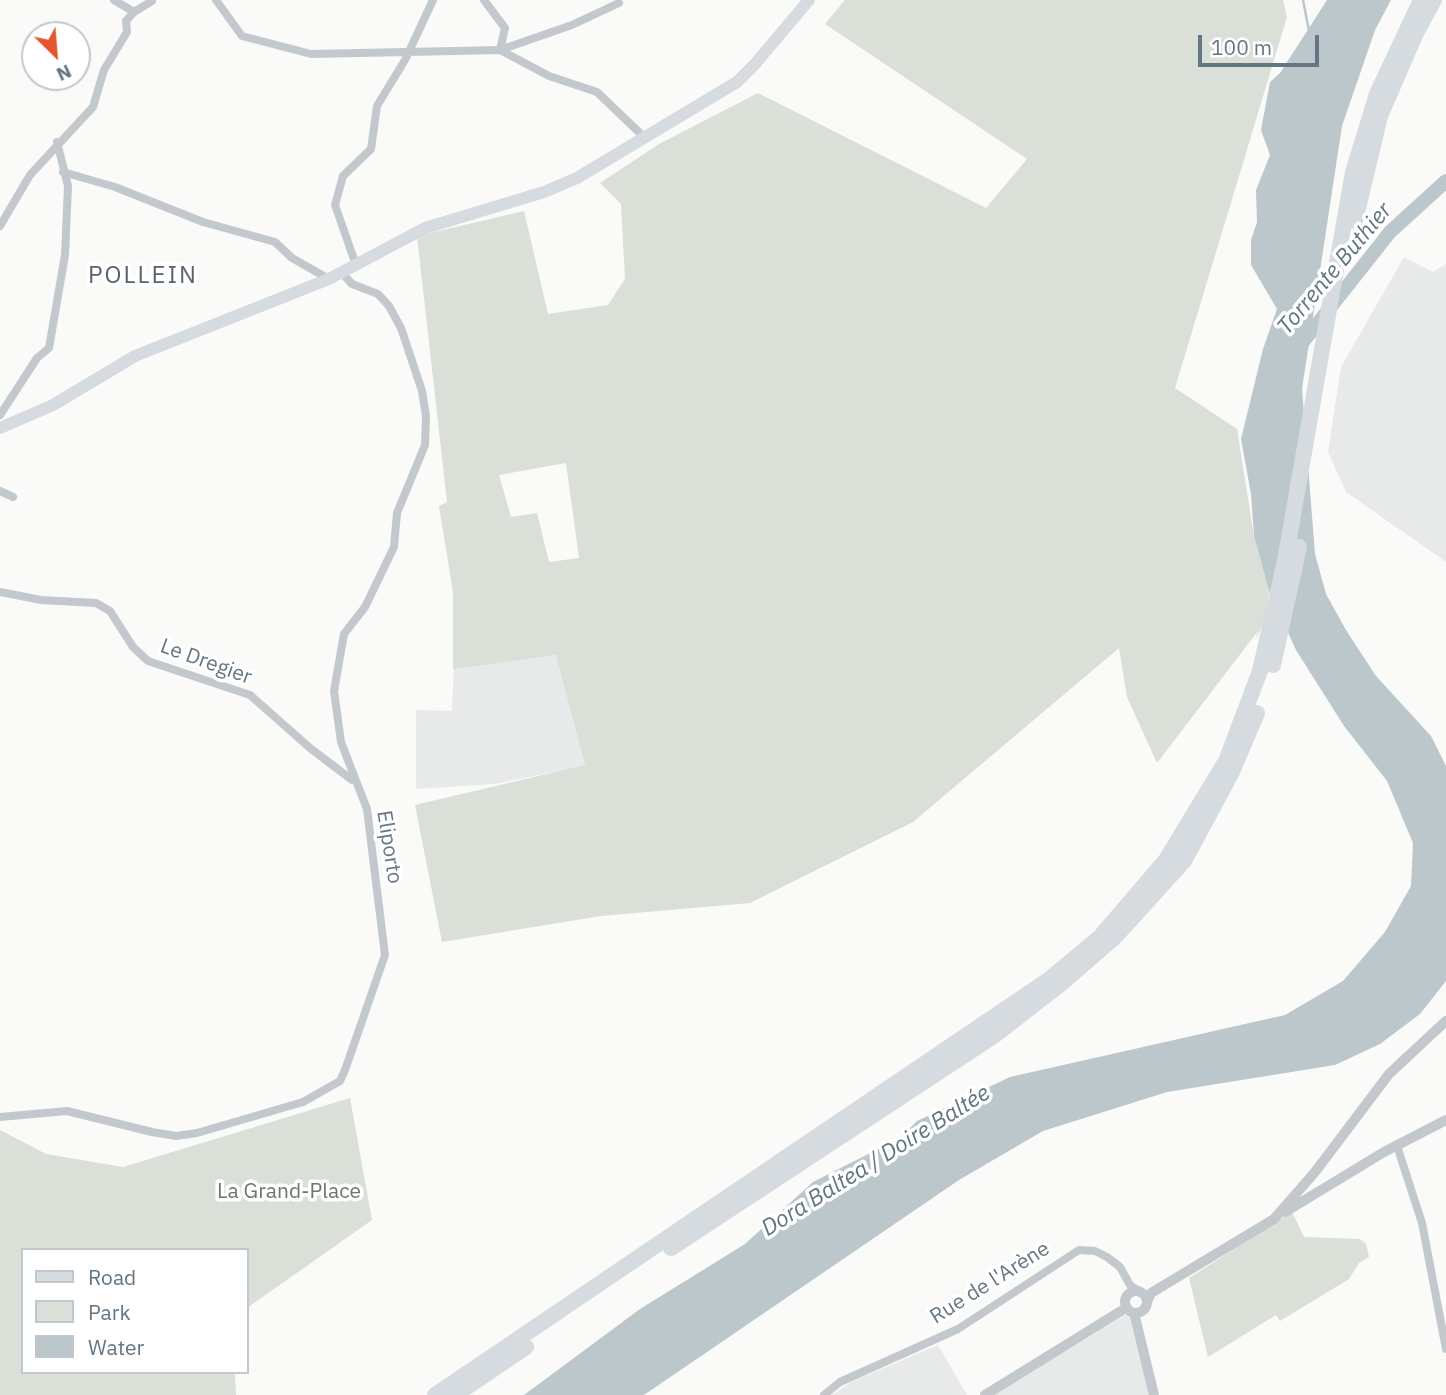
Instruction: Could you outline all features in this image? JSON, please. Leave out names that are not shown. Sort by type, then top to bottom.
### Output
[{"type":"highway","points":[[455,1395],[472,1377],[1051,978],[1100,937],[1166,860],[1226,761],[1260,671],[1285,561],[1353,172],[1377,94],[1421,0]]},
{"type":"highway","points":[[435,1395],[472,1377],[995,1035],[1062,983],[1116,936],[1184,860],[1231,774],[1265,692],[1291,589],[1356,211],[1371,149],[1397,74],[1434,0]]},
{"type":"main road","points":[[0,428],[52,405],[135,356],[329,279],[425,228],[544,192],[576,177],[737,82],[809,0]]},
{"type":"street","points":[[114,0],[134,12]]},
{"type":"street","points":[[0,226],[30,175],[57,142],[93,107],[104,70],[127,32],[126,20],[153,0]]},
{"type":"street","points":[[216,0],[242,36],[327,55],[409,50],[500,50],[572,25],[619,3]]},
{"type":"street","points":[[356,265],[335,205],[344,176],[371,149],[377,106],[409,50],[433,0]]},
{"type":"street","points":[[484,0],[505,27],[500,50]]},
{"type":"street","points":[[500,50],[549,76],[597,92],[644,137]]},
{"type":"street","points":[[0,415],[37,358],[49,348],[65,255],[68,186],[57,142]]},
{"type":"street","points":[[63,172],[115,187],[203,222],[275,242],[292,258],[329,279]]},
{"type":"street","name":"Eliporto","points":[[0,1117],[67,1111],[176,1136],[197,1133],[303,1102],[340,1081],[385,955],[367,808],[341,742],[334,691],[344,634],[365,607],[394,547],[397,513],[425,445],[426,416],[422,391],[401,328],[389,306],[378,294],[352,284],[342,272]]},
{"type":"street","points":[[0,491],[13,498]]},
{"type":"street","name":"Le Dregier","points":[[0,592],[40,600],[96,603],[110,611],[133,647],[148,661],[250,695],[315,753],[355,782]]},
{"type":"street","points":[[1274,1219],[1315,1172],[1389,1074],[1446,1021]]},
{"type":"street","points":[[985,1395],[1274,1219],[1446,1120]]},
{"type":"street","points":[[1397,1146],[1422,1223],[1446,1349]]},
{"type":"street","name":"Rue de l'Arène","points":[[824,1395],[840,1382],[958,1329],[1079,1250],[1095,1251],[1120,1267],[1135,1302]]},
{"type":"street","points":[[1135,1302],[1154,1395]]},
{"type":"shaded area","points":[[1404,257],[1433,272],[1446,264],[1446,562],[1346,492],[1328,452],[1341,367]]},
{"type":"shaded area","points":[[558,655],[585,766],[494,784],[416,789],[416,710],[452,711],[454,667]]},
{"type":"shaded area","points":[[1128,1313],[1150,1395],[991,1395],[1088,1338]]},
{"type":"shaded area","points":[[938,1345],[967,1395],[832,1395],[851,1382]]},
{"type":"green space","points":[[845,0],[1283,0],[1287,17],[1175,388],[1237,429],[1254,536],[1269,591],[1265,621],[1255,640],[1258,631],[1157,763],[1127,697],[1119,648],[913,822],[750,903],[601,916],[442,942],[415,805],[585,765],[556,655],[453,669],[453,592],[439,506],[447,502],[417,236],[524,211],[548,314],[608,305],[625,279],[621,204],[600,183],[659,144],[758,93],[986,208],[1027,159],[825,24]],"holes":[[[566,463],[579,558],[549,562],[537,513],[511,517],[499,475]]]},
{"type":"green space","name":"La Grand-Place","points":[[350,1098],[372,1220],[248,1307],[248,1248],[21,1248],[21,1374],[235,1374],[236,1395],[0,1395],[0,1130],[46,1154],[123,1167]]},
{"type":"green space","points":[[1292,1212],[1304,1237],[1360,1239],[1366,1244],[1369,1257],[1359,1263],[1349,1279],[1280,1321],[1276,1315],[1208,1357],[1189,1278]]},
{"type":"water","name":"Dora Baltea / Doire Baltée","points":[[1327,0],[1391,0],[1375,30],[1342,126],[1302,389],[1315,554],[1326,594],[1346,630],[1376,676],[1431,736],[1446,766],[1446,981],[1420,1014],[1380,1044],[1335,1065],[1167,1092],[1043,1131],[959,1180],[644,1395],[524,1395],[640,1309],[745,1244],[813,1182],[900,1138],[917,1121],[1010,1077],[1285,1015],[1343,981],[1385,932],[1411,886],[1413,843],[1387,781],[1344,726],[1296,650],[1269,591],[1254,536],[1251,494],[1241,439],[1263,349],[1277,309],[1251,265],[1251,240],[1257,222],[1256,190],[1270,155],[1261,130],[1270,82],[1280,73]]},
{"type":"waterway","points":[[1303,0],[1309,31]]},
{"type":"waterway","name":"Torrente Buthier","points":[[1299,347],[1390,232],[1446,181]]},
{"type":"district","name":"POLLEIN","points":[[143,276]]}]
